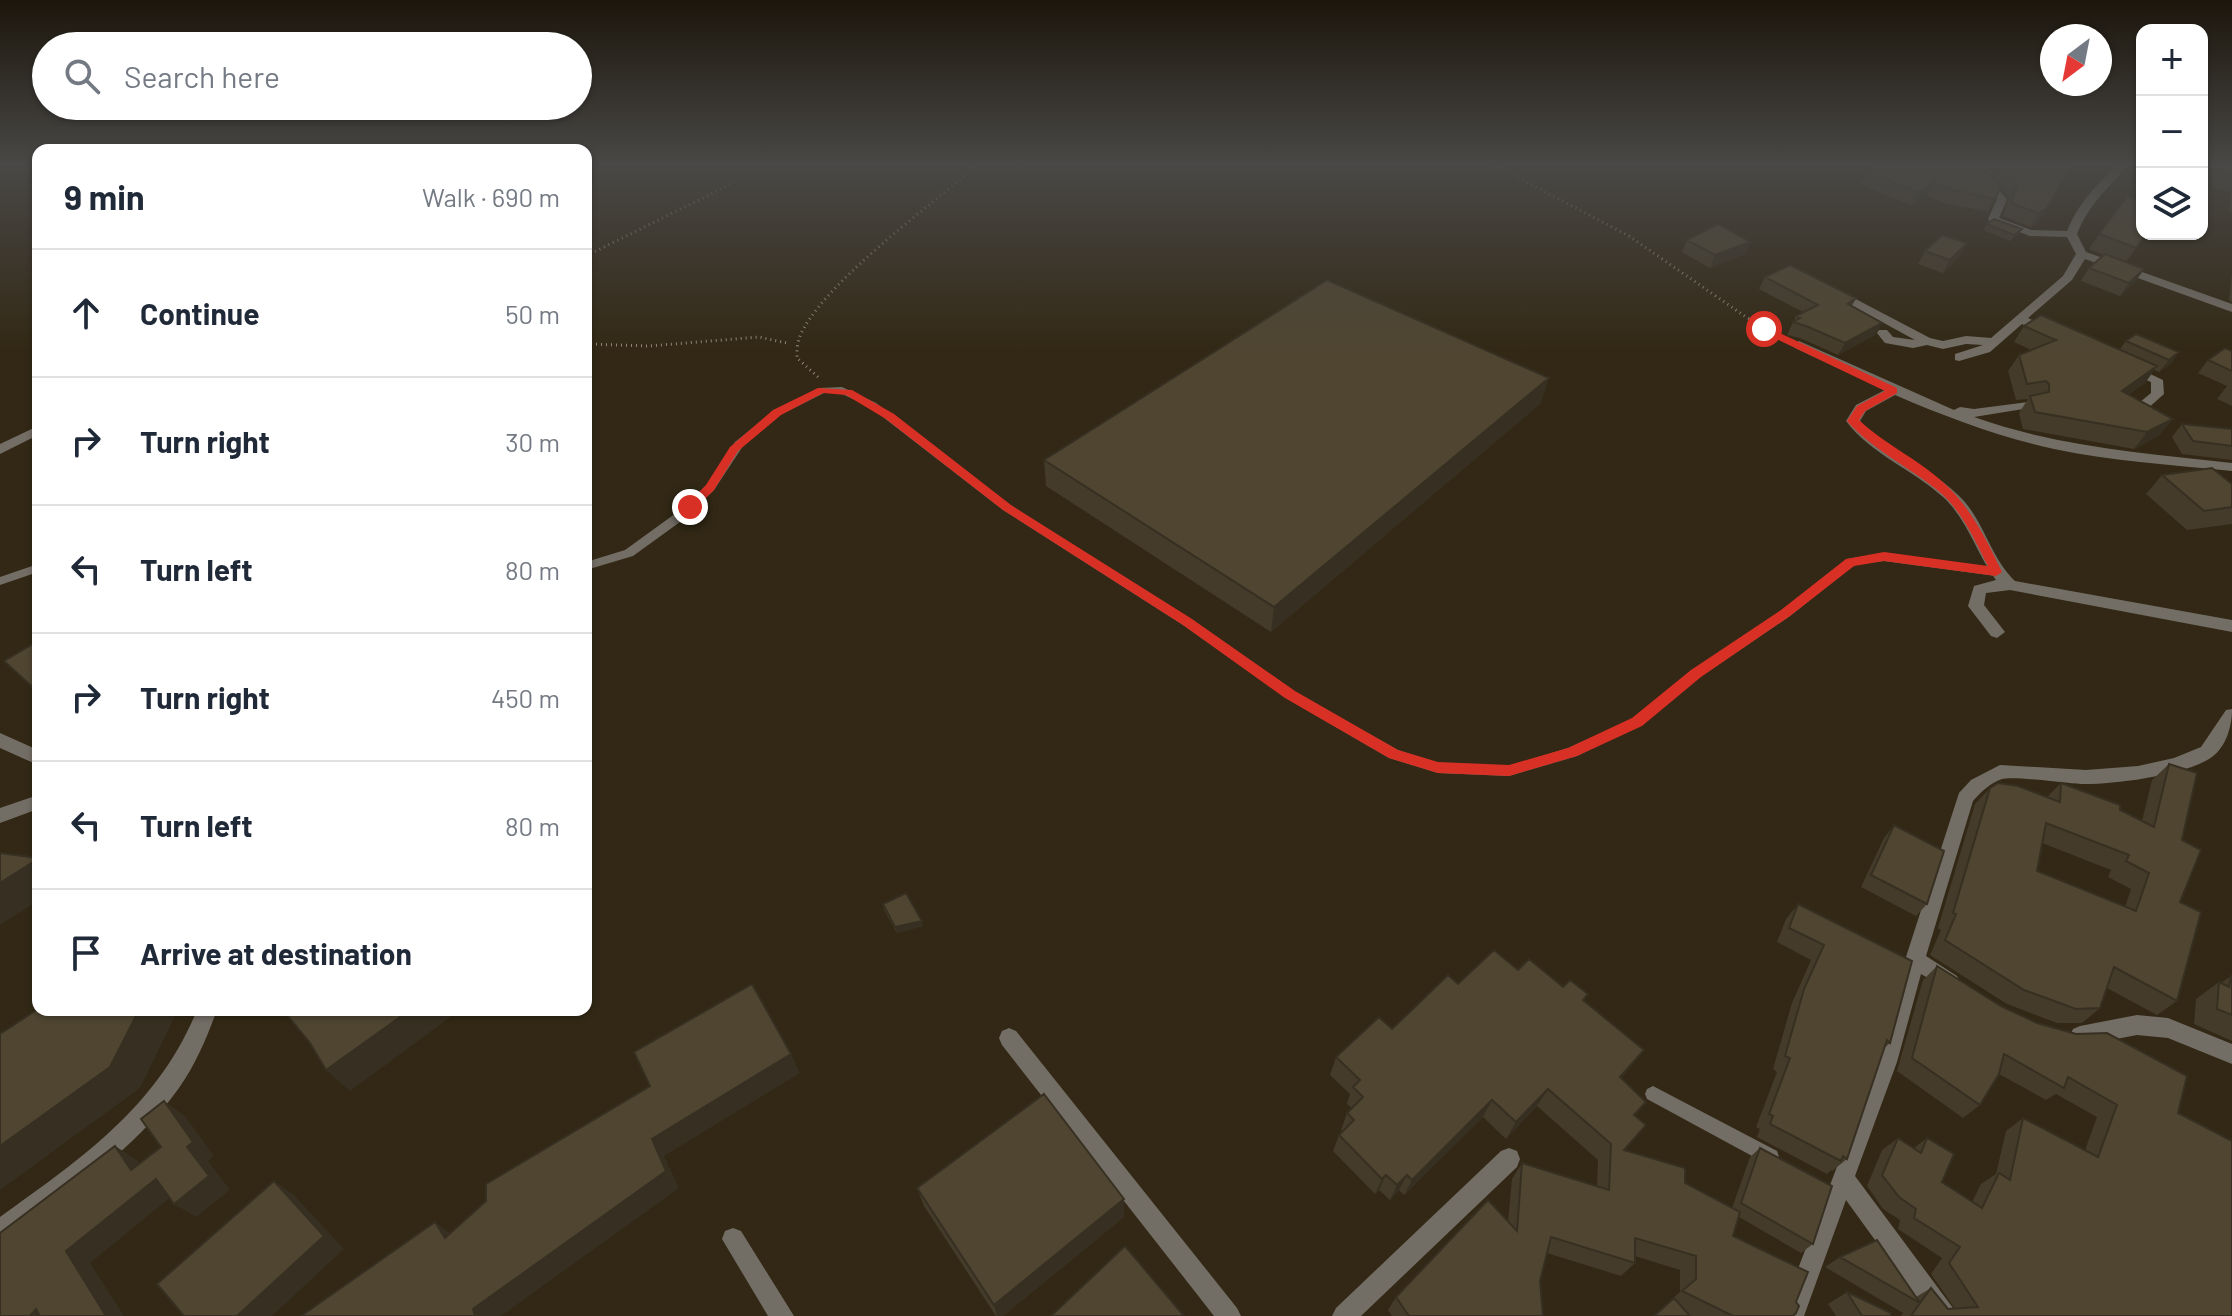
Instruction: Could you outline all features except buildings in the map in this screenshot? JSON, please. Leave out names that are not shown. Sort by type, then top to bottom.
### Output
[{"type":"street","points":[[2015,227],[2030,233],[2071,234]]},
{"type":"street","points":[[2071,234],[2075,227]]},
{"type":"street","points":[[2071,234],[2082,254],[2232,308]]},
{"type":"street","points":[[1959,357],[1986,349],[2068,278],[2082,254]]},
{"type":"street","points":[[1846,298],[1926,341],[1943,345],[1966,340],[1992,342]]},
{"type":"street","points":[[2020,319],[2061,338]]},
{"type":"street","points":[[1883,333],[1889,340],[1913,344],[1926,341]]},
{"type":"street","points":[[1799,345],[1893,391],[2048,443],[2167,466],[2232,467]]},
{"type":"street","points":[[2116,362],[2157,380],[2158,394],[2141,407]]},
{"type":"street","points":[[1893,391],[1861,408],[1853,421],[1870,437],[1943,488],[1974,525],[1996,572],[2010,585]]},
{"type":"street","points":[[1938,408],[1974,413],[2030,404]]},
{"type":"street","points":[[0,450],[32,433]]},
{"type":"street","points":[[1997,632],[1976,606],[1979,590],[2010,585],[2232,626]]},
{"type":"street","points":[[1792,1316],[1835,1185],[1887,1062],[1965,798],[1977,785],[2000,772],[2086,777],[2138,773],[2176,764],[2207,752],[2232,715]]},
{"type":"street","points":[[0,740],[32,755]]},
{"type":"street","points":[[0,816],[32,804]]},
{"type":"street","points":[[1915,960],[1964,990]]},
{"type":"street","points":[[0,1231],[108,1150],[145,1114],[182,1066],[204,1016]]},
{"type":"street","points":[[2066,1037],[2093,1035],[2137,1025],[2168,1028],[2232,1054]]},
{"type":"street","points":[[1009,1038],[1229,1316]]},
{"type":"street","points":[[1344,1316],[1509,1159]]},
{"type":"street","points":[[1835,1185],[1945,1316]]},
{"type":"street","points":[[733,1239],[782,1316]]},
{"type":"lane","points":[[592,564],[641,546],[700,498],[743,440],[792,404],[831,389],[848,392],[873,405],[1007,508],[1187,622],[1290,695],[1394,754],[1438,768],[1509,771],[1572,752],[1637,722],[1696,674],[1786,613],[1851,562],[1884,557],[1996,572]]},
{"type":"lane","points":[[0,581],[32,570]]},
{"type":"lane","points":[[1653,1094],[1785,1164]]},
{"type":"path","points":[[592,253],[644,227]]},
{"type":"path","points":[[831,389],[797,358],[798,341],[811,317],[871,255],[904,227]]},
{"type":"path","points":[[1613,227],[1755,323],[1799,345]]},
{"type":"path","points":[[592,344],[649,346],[759,337],[787,343]]},
{"type":"route","points":[[690,507],[710,488],[734,449],[777,413],[822,390],[842,390],[873,405],[1007,508],[1187,622],[1290,695],[1394,754],[1438,768],[1509,771],[1572,752],[1637,722],[1696,674],[1786,613],[1851,562],[1884,557],[1996,572],[1974,525],[1943,488],[1870,437],[1853,421],[1861,408],[1893,391],[1764,329]]}]
